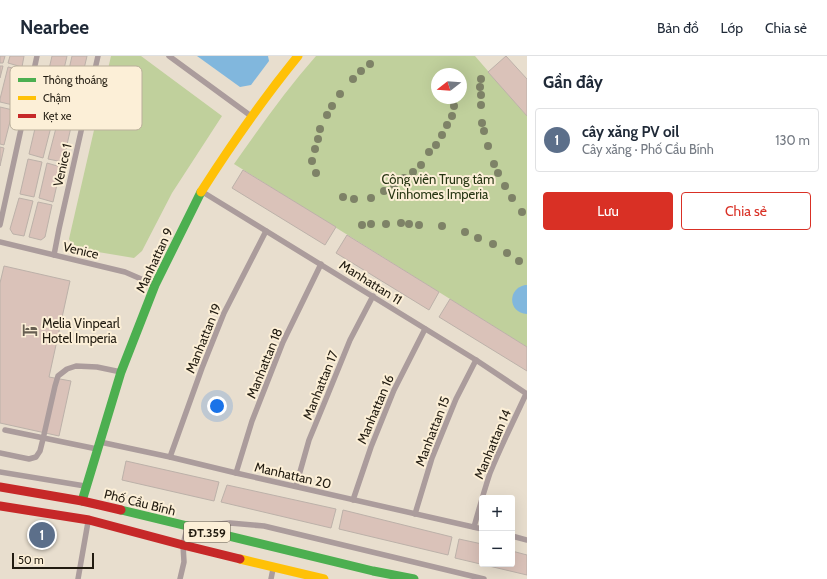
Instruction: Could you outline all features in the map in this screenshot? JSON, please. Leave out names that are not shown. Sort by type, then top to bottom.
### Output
[{"type":"main road","name":"Manhattan 9","points":[[82,501],[121,372],[155,285],[201,191],[252,116],[275,84],[298,56]]},
{"type":"main road","name":"Phố Cầu Bính","points":[[0,487],[82,501],[373,571],[414,579]]},
{"type":"main road","name":"ĐT.359","points":[[0,506],[88,520],[183,545],[324,579]]},
{"type":"main road","points":[[373,571],[393,579]]},
{"type":"lane","points":[[36,66],[38,56]]},
{"type":"lane","name":"Venice 1","points":[[96,66],[98,56]]},
{"type":"lane","points":[[169,56],[252,116]]},
{"type":"lane","points":[[0,225],[21,130]]},
{"type":"lane","name":"Venice 1","points":[[54,256],[81,130]]},
{"type":"lane","name":"Manhattan 11","points":[[201,191],[476,360],[527,394]]},
{"type":"lane","name":"Manhattan 19","points":[[170,456],[224,313],[266,231]]},
{"type":"lane","name":"Venice","points":[[0,242],[125,272],[155,285]]},
{"type":"lane","name":"Manhattan 18","points":[[236,473],[252,421],[283,342],[321,264]]},
{"type":"lane","name":"Manhattan 17","points":[[296,486],[309,440],[350,340],[373,296]]},
{"type":"lane","name":"Manhattan 16","points":[[353,500],[370,447],[391,397],[425,329]]},
{"type":"lane","name":"Manhattan 15","points":[[415,514],[432,458],[456,399],[476,360]]},
{"type":"lane","points":[[0,453],[29,459],[36,457],[40,451],[58,376],[67,369],[76,366],[97,367],[121,372]]},
{"type":"lane","name":"Manhattan 14","points":[[474,527],[490,473],[527,394]]},
{"type":"lane","name":"Manhattan 20","points":[[5,430],[43,439],[99,445],[170,456],[236,473],[479,528]]},
{"type":"lane","points":[[0,472],[86,486]]},
{"type":"lane","points":[[78,579],[88,520]]},
{"type":"lane","points":[[180,579],[184,562],[183,545],[188,527],[230,523],[264,526],[484,579]]},
{"type":"lane","points":[[515,537],[527,540]]},
{"type":"lane","points":[[271,579],[273,567]]},
{"type":"green space","points":[[111,56],[141,56],[222,116],[172,193],[142,251],[134,258],[74,248],[69,239],[94,130],[142,130],[142,66],[109,66]]},
{"type":"green space","name":"Công viên Trung tâm Vinhomes Imperia","points":[[316,56],[475,56],[527,116],[527,347],[234,164],[294,82]]},
{"type":"water","points":[[197,56],[268,56],[269,61],[251,85],[240,87]]},
{"type":"water","points":[[527,285],[527,314],[516,310],[512,301],[515,291],[519,287]]},
{"type":"building","points":[[0,56],[5,56],[3,63],[0,63]]},
{"type":"building","points":[[10,56],[24,56],[22,66],[8,63]]},
{"type":"building","points":[[52,56],[67,56],[65,66],[50,66]]},
{"type":"building","points":[[72,56],[87,56],[85,66],[70,66]]},
{"type":"building","points":[[506,56],[527,79],[527,116],[488,72]]},
{"type":"building","points":[[0,66],[3,66],[0,78]]},
{"type":"building","points":[[8,67],[10,67],[10,104],[0,102]]},
{"type":"building","points":[[0,107],[10,109],[10,122],[4,145],[0,144]]},
{"type":"building","points":[[35,130],[50,130],[43,158],[29,154]]},
{"type":"building","points":[[55,130],[70,130],[63,162],[48,159]]},
{"type":"building","points":[[0,147],[4,148],[0,166]]},
{"type":"building","points":[[28,159],[42,162],[34,197],[20,194]]},
{"type":"building","points":[[47,163],[61,167],[53,202],[39,198]]},
{"type":"building","points":[[243,170],[336,227],[325,245],[232,188]]},
{"type":"building","points":[[19,198],[33,201],[24,236],[13,234],[10,229]]},
{"type":"building","points":[[38,202],[52,205],[45,237],[41,240],[29,237]]},
{"type":"building","points":[[347,235],[439,292],[429,310],[336,253]]},
{"type":"building","name":"Melia Vinpearl Hotel Imperia","points":[[4,266],[70,281],[49,377],[71,381],[59,436],[0,423],[0,283]]},
{"type":"building","points":[[450,299],[527,347],[527,371],[439,317]]},
{"type":"building","points":[[126,461],[219,482],[214,501],[122,480]]},
{"type":"building","points":[[227,485],[336,509],[331,528],[221,502]]},
{"type":"building","points":[[343,510],[452,537],[448,555],[339,529]]},
{"type":"building","points":[[459,539],[479,543],[479,564],[455,558]]},
{"type":"building","points":[[515,552],[527,555],[527,575],[493,567],[515,567]]},
{"type":"traffic: fast","points":[[82,501],[121,372],[155,285],[201,192]]},
{"type":"traffic: fast","points":[[121,510],[373,571],[414,579]]},
{"type":"traffic: slow","points":[[201,192],[248,122],[298,56]]},
{"type":"traffic: slow","points":[[240,559],[324,579]]},
{"type":"traffic: jam","points":[[0,487],[82,501],[121,510]]},
{"type":"traffic: jam","points":[[0,506],[89,520],[240,559]]},
{"type":"place","name":"Melia Vinpearl Hotel Imperia","points":[[30,330]]},
{"type":"place","name":"cây xăng PV oil","points":[[42,535]]}]
